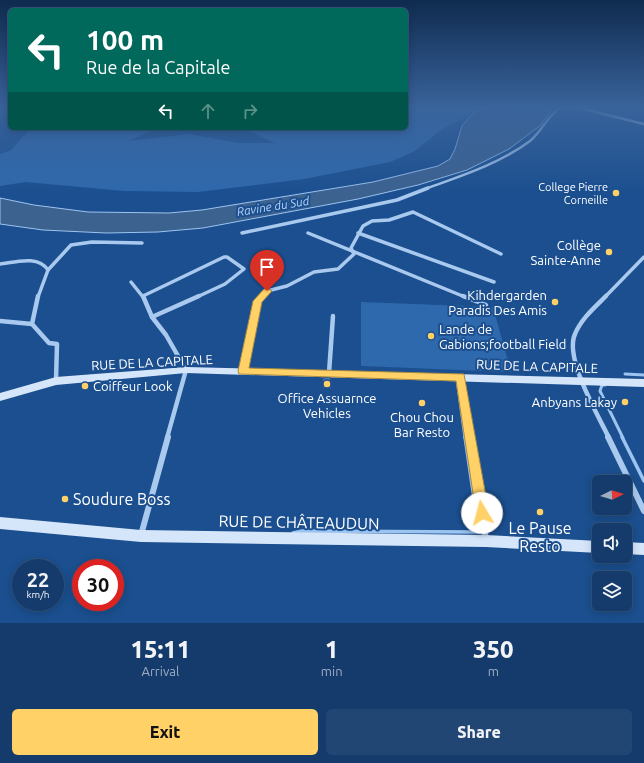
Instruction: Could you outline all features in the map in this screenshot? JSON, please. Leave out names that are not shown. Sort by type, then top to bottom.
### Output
[{"type":"street","points":[[242,233],[397,200],[506,157],[535,136]]},
{"type":"street","points":[[243,371],[257,301],[261,296],[267,291],[287,286],[314,272],[338,269],[354,254],[352,250],[361,227],[372,221],[389,220],[406,213],[413,212],[501,254]]},
{"type":"street","points":[[308,233],[486,305]]},
{"type":"street","points":[[358,233],[494,282]]},
{"type":"street","points":[[32,324],[39,292],[48,270],[71,245],[92,242],[142,243]]},
{"type":"street","points":[[143,296],[224,257],[227,257],[244,269],[214,290],[152,317]]},
{"type":"street","points":[[644,257],[583,321],[573,335],[574,360],[581,380],[644,511]]},
{"type":"street","points":[[0,264],[30,261],[45,264],[48,270]]},
{"type":"street","points":[[130,282],[143,296],[152,317],[166,335],[186,370],[141,536]]},
{"type":"street","points":[[329,373],[333,316]]},
{"type":"street","points":[[0,322],[32,324],[49,343],[57,344],[56,381]]},
{"type":"street","name":"RUE DE LA CAPITALE","points":[[0,397],[56,381],[186,370],[644,382]]},
{"type":"street","points":[[460,377],[472,442],[486,541]]},
{"type":"street","name":"RUE DE CHÂTEAUDUN","points":[[0,523],[141,536],[486,541],[592,547]]},
{"type":"street","points":[[632,548],[644,549]]},
{"type":"shaded area","points":[[24,136],[139,136],[128,141],[171,136],[200,136],[238,143],[275,143],[260,136],[433,136],[415,151],[390,162],[304,179],[198,192],[124,191],[26,182],[0,186],[0,154],[11,150]]},
{"type":"shaded area","name":"Lande de Gabions;football Field","points":[[361,302],[493,307],[511,372],[361,366]]},
{"type":"water","name":"Ravine du Sud","points":[[459,136],[526,136],[509,149],[467,170],[418,185],[358,199],[203,228],[158,232],[106,233],[43,230],[0,224],[0,198],[34,205],[88,212],[169,213],[202,210],[373,182],[438,166],[450,159]]},
{"type":"building","points":[[330,377],[331,384],[323,385],[323,378]]},
{"type":"waterway","points":[[625,374],[644,375]]},
{"type":"waterway","points":[[605,385],[602,385],[600,391],[623,438]]},
{"type":"waterway","points":[[458,386],[465,438]]},
{"type":"waterway","points":[[293,533],[302,531],[479,532],[465,437]]},
{"type":"waterway","points":[[622,437],[644,481]]},
{"type":"place","name":"College Pierre Corneille","points":[[616,193]]},
{"type":"place","name":"Collège Sainte-Anne","points":[[609,252]]},
{"type":"place","name":"Kihdergarden Paradis Des Amis","points":[[555,302]]},
{"type":"place","name":"Lande de Gabions;football Field","points":[[431,336]]},
{"type":"place","name":"Office Assuarnce Vehicles","points":[[327,384]]},
{"type":"place","name":"Coiffeur Look","points":[[85,386]]},
{"type":"place","name":"Anbyans Lakay","points":[[625,402]]},
{"type":"place","name":"Chou Chou Bar Resto","points":[[422,403]]},
{"type":"place","name":"Soudure Boss","points":[[65,499]]},
{"type":"place","name":"Le Pause Resto","points":[[540,512]]},
{"type":"route","points":[[267,291],[257,301],[243,371],[460,377],[472,442],[482,513]]}]
